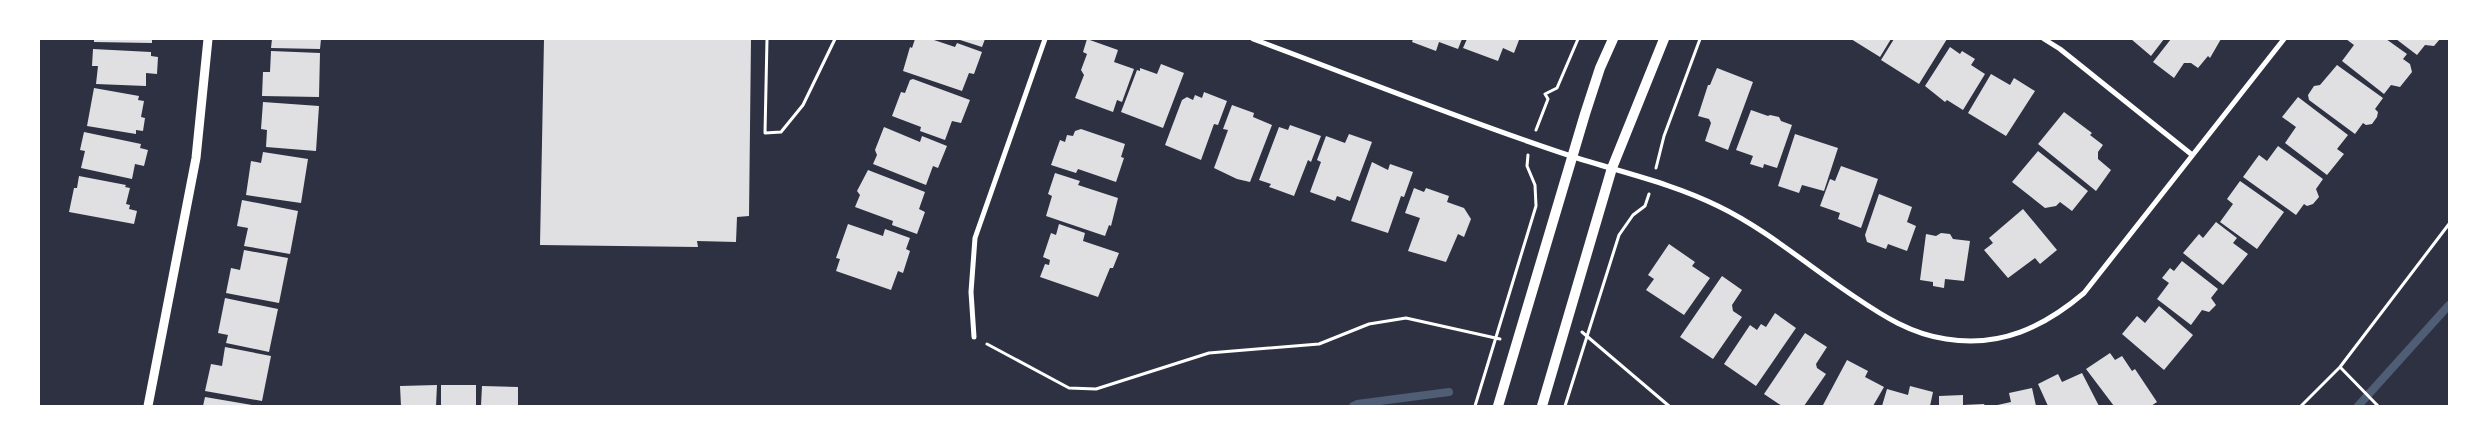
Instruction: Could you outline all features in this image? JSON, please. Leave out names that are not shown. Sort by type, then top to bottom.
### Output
[{"type":"main road","points":[[1498,406],[1600,68],[1613,39]]},
{"type":"main road","points":[[1542,406],[1612,168],[1664,39]]},
{"type":"street","points":[[148,406],[196,158],[208,39]]},
{"type":"street","points":[[974,337],[971,292],[975,238],[1045,39]]},
{"type":"street","points":[[1253,39],[1573,156],[1661,184],[1728,211],[1894,323],[1945,339],[1971,341],[1996,339],[2019,333],[2055,316],[2070,305],[2098,275],[2284,39]]},
{"type":"street","points":[[2044,39],[2060,49],[2192,154]]},
{"type":"path","points":[[767,39],[765,133],[781,132],[803,105],[835,39]]},
{"type":"path","points":[[1548,99],[1545,94],[1557,88],[1578,39]]},
{"type":"path","points":[[1659,158],[1664,136],[1700,39]]},
{"type":"path","points":[[1475,406],[1536,206],[1534,185],[1526,160]]},
{"type":"path","points":[[1565,406],[1619,235],[1633,215],[1645,206],[1647,202]]},
{"type":"path","points":[[2301,406],[2340,367],[2449,224]]},
{"type":"path","points":[[974,337],[1069,388],[1096,389],[1209,353],[1319,344],[1369,324],[1406,318],[1518,343]]},
{"type":"path","points":[[1568,321],[1669,406]]},
{"type":"path","points":[[2340,367],[2378,405]]},
{"type":"building","points":[[94,39],[152,39],[152,43],[94,42]]},
{"type":"building","points":[[272,39],[321,39],[320,49],[271,48]]},
{"type":"building","points":[[544,39],[751,39],[749,216],[737,217],[736,242],[697,241],[698,247],[540,245]]},
{"type":"building","points":[[915,39],[931,39],[955,47],[957,43],[982,52],[974,74],[969,73],[962,91],[903,71],[910,47],[912,48]]},
{"type":"building","points":[[957,39],[985,39],[982,47]]},
{"type":"building","points":[[1087,39],[1118,50],[1114,62],[1134,69],[1122,102],[1117,100],[1113,112],[1075,98],[1084,75],[1081,70],[1087,54],[1083,52]]},
{"type":"building","points":[[1413,39],[1462,39],[1458,49],[1439,42],[1436,51],[1412,42]]},
{"type":"building","points":[[1467,39],[1519,40],[1514,53],[1503,48],[1498,61],[1463,48]]},
{"type":"building","points":[[1851,39],[1891,39],[1880,57]]},
{"type":"building","points":[[1894,39],[1947,39],[1919,84],[1881,60]]},
{"type":"building","points":[[2131,39],[2164,39],[2151,56]]},
{"type":"building","points":[[2171,39],[2221,39],[2210,58],[2208,56],[2198,68],[2191,63],[2184,63],[2174,78],[2153,62]]},
{"type":"building","points":[[2346,39],[2386,39],[2407,54],[2403,59],[2410,64],[2412,72],[2400,87],[2391,85],[2384,94],[2342,61],[2354,45]]},
{"type":"building","points":[[2396,39],[2440,39],[2434,46],[2425,45],[2417,55]]},
{"type":"building","points":[[1950,47],[1960,54],[1962,51],[1975,59],[1971,65],[1985,74],[1963,110],[1947,100],[1945,102],[1925,86]]},
{"type":"building","points":[[93,49],[151,52],[151,56],[158,57],[157,74],[146,73],[146,86],[96,84],[98,66],[92,66]]},
{"type":"building","points":[[271,51],[320,53],[319,97],[262,96],[263,72],[270,72]]},
{"type":"building","points":[[1161,64],[1184,73],[1163,128],[1121,112],[1137,70],[1140,71],[1140,68],[1157,74]]},
{"type":"building","points":[[2337,65],[2383,98],[2375,109],[2378,112],[2377,117],[2372,124],[2366,125],[2363,123],[2355,134],[2309,100],[2308,95],[2314,86],[2320,85]]},
{"type":"building","points":[[1717,68],[1753,82],[1728,150],[1705,141],[1711,123],[1709,119],[1698,116],[1708,85],[1710,85]]},
{"type":"building","points":[[1991,74],[2010,85],[2014,78],[2035,91],[2006,136],[1968,113]]},
{"type":"building","points":[[913,79],[970,100],[961,123],[952,121],[945,140],[920,131],[921,127],[892,116],[901,92],[905,93],[910,80]]},
{"type":"building","points":[[94,88],[139,96],[138,100],[144,101],[141,117],[145,118],[143,131],[136,130],[136,134],[87,126]]},
{"type":"building","points":[[1204,92],[1227,101],[1218,125],[1214,124],[1201,160],[1165,145],[1182,100],[1187,97],[1193,100],[1195,95],[1202,98]]},
{"type":"building","points":[[2298,97],[2348,135],[2337,149],[2344,154],[2327,175],[2285,143],[2296,127],[2282,117]]},
{"type":"building","points":[[263,102],[319,106],[316,151],[266,147],[267,130],[261,129]]},
{"type":"building","points":[[1232,105],[1254,113],[1253,117],[1272,125],[1250,182],[1237,179],[1214,168],[1228,130],[1223,129]]},
{"type":"building","points":[[1751,110],[1768,116],[1779,117],[1781,121],[1792,125],[1777,168],[1764,164],[1763,168],[1750,164],[1753,156],[1736,150]]},
{"type":"building","points":[[2064,112],[2092,133],[2090,135],[2103,145],[2098,152],[2098,159],[2111,170],[2096,191],[2038,144]]},
{"type":"building","points":[[1290,125],[1321,136],[1311,162],[1308,160],[1294,196],[1269,187],[1271,184],[1259,180],[1279,127],[1288,130]]},
{"type":"building","points":[[884,127],[920,142],[922,136],[947,146],[938,168],[933,166],[926,185],[873,164],[877,155],[875,150]]},
{"type":"building","points":[[1081,129],[1125,144],[1121,157],[1124,158],[1116,182],[1078,169],[1076,173],[1051,165],[1060,140],[1065,142],[1067,135],[1073,136],[1075,131]]},
{"type":"building","points":[[84,132],[141,144],[140,148],[148,150],[144,166],[135,164],[132,179],[81,168],[85,151],[80,150]]},
{"type":"building","points":[[1349,134],[1372,142],[1350,201],[1337,196],[1335,201],[1310,192],[1321,162],[1317,160],[1326,136],[1345,143]]},
{"type":"building","points":[[1795,134],[1838,148],[1824,191],[1802,185],[1799,193],[1778,186]]},
{"type":"building","points":[[2278,146],[2323,179],[2316,189],[2319,197],[2313,204],[2307,206],[2304,204],[2296,215],[2243,177],[2259,155],[2267,161]]},
{"type":"building","points":[[2038,151],[2088,191],[2072,211],[2060,202],[2056,206],[2045,208],[2012,182]]},
{"type":"building","points":[[263,152],[308,159],[301,203],[246,195],[251,161],[261,163]]},
{"type":"building","points":[[1372,162],[1388,170],[1390,164],[1413,172],[1404,197],[1401,196],[1388,233],[1351,221]]},
{"type":"building","points":[[1841,166],[1878,179],[1861,228],[1838,219],[1840,213],[1820,206],[1830,179],[1835,181]]},
{"type":"building","points":[[868,170],[925,192],[919,209],[925,212],[917,234],[892,225],[893,221],[855,207],[860,195],[857,191]]},
{"type":"building","points":[[1055,173],[1080,181],[1078,185],[1118,198],[1111,226],[1109,225],[1105,236],[1046,216],[1052,196],[1048,194]]},
{"type":"building","points":[[79,176],[126,185],[125,187],[130,188],[126,204],[130,205],[129,209],[137,211],[134,224],[69,212],[74,188],[77,188]]},
{"type":"building","points":[[2240,181],[2284,212],[2257,249],[2220,222],[2233,204],[2227,199]]},
{"type":"building","points":[[1414,188],[1424,192],[1426,188],[1449,196],[1447,202],[1464,208],[1471,219],[1464,237],[1458,234],[1446,262],[1408,251],[1420,218],[1405,213]]},
{"type":"building","points":[[1879,194],[1912,207],[1907,222],[1916,226],[1907,251],[1888,244],[1886,249],[1867,242],[1865,235]]},
{"type":"building","points":[[242,200],[298,211],[290,254],[244,246],[248,228],[237,226]]},
{"type":"building","points":[[2023,209],[2057,250],[2040,264],[2035,258],[2008,278],[1984,250],[1993,243],[1989,238]]},
{"type":"building","points":[[2216,222],[2237,238],[2233,243],[2248,254],[2223,285],[2183,253],[2199,234],[2203,238]]},
{"type":"building","points":[[848,224],[883,236],[885,229],[910,238],[906,249],[910,251],[903,273],[898,271],[891,290],[836,271],[840,259],[836,258]]},
{"type":"building","points":[[1059,224],[1085,233],[1083,241],[1119,253],[1113,268],[1110,268],[1098,297],[1040,277],[1045,264],[1049,265],[1050,260],[1043,257],[1051,233],[1056,235]]},
{"type":"building","points":[[1941,233],[1950,234],[1953,239],[1970,241],[1964,281],[1945,279],[1944,288],[1933,286],[1933,282],[1920,280],[1926,234],[1936,236]]},
{"type":"building","points":[[1669,244],[1695,262],[1692,266],[1710,278],[1684,315],[1646,290],[1654,279],[1648,275]]},
{"type":"building","points":[[244,250],[288,258],[279,303],[226,293],[231,268],[240,270]]},
{"type":"building","points":[[2182,261],[2218,289],[2211,298],[2216,305],[2209,312],[2202,310],[2191,325],[2157,299],[2169,283],[2162,278],[2170,268],[2174,271]]},
{"type":"building","points":[[1722,276],[1742,290],[1732,305],[1733,311],[1742,317],[1713,359],[1680,337]]},
{"type":"building","points":[[225,298],[278,309],[269,352],[226,343],[228,335],[218,333]]},
{"type":"building","points":[[2159,306],[2193,335],[2164,370],[2122,334],[2137,316],[2145,323]]},
{"type":"building","points":[[1775,313],[1796,328],[1756,386],[1724,364],[1750,325],[1757,330],[1761,324],[1766,327]]},
{"type":"building","points":[[1805,333],[1827,347],[1816,364],[1817,368],[1826,374],[1804,406],[1782,406],[1764,394]]},
{"type":"building","points":[[225,347],[271,356],[262,401],[205,391],[211,364],[222,366]]},
{"type":"building","points":[[2110,353],[2115,360],[2122,356],[2132,371],[2135,369],[2157,402],[2151,406],[2114,406],[2086,369]]},
{"type":"building","points":[[1847,360],[1868,371],[1865,377],[1884,387],[1873,406],[1823,405]]},
{"type":"building","points":[[2082,373],[2099,406],[2048,406],[2038,384],[2058,374],[2062,382]]},
{"type":"building","points":[[437,385],[436,406],[401,406],[400,386]]},
{"type":"building","points":[[441,385],[476,385],[476,406],[441,406]]},
{"type":"building","points":[[482,386],[518,387],[518,406],[481,406]]},
{"type":"building","points":[[1910,386],[1933,392],[1930,406],[1882,406],[1887,389],[1908,395]]},
{"type":"building","points":[[2032,388],[2036,406],[1993,406],[2011,402],[2009,393]]},
{"type":"building","points":[[1963,395],[1963,405],[1984,404],[1985,406],[1939,406],[1939,396]]},
{"type":"building","points":[[205,397],[252,405],[203,406]]},
{"type":"waterway","points":[[2358,406],[2449,305]]},
{"type":"waterway","points":[[1353,406],[1449,392]]}]
